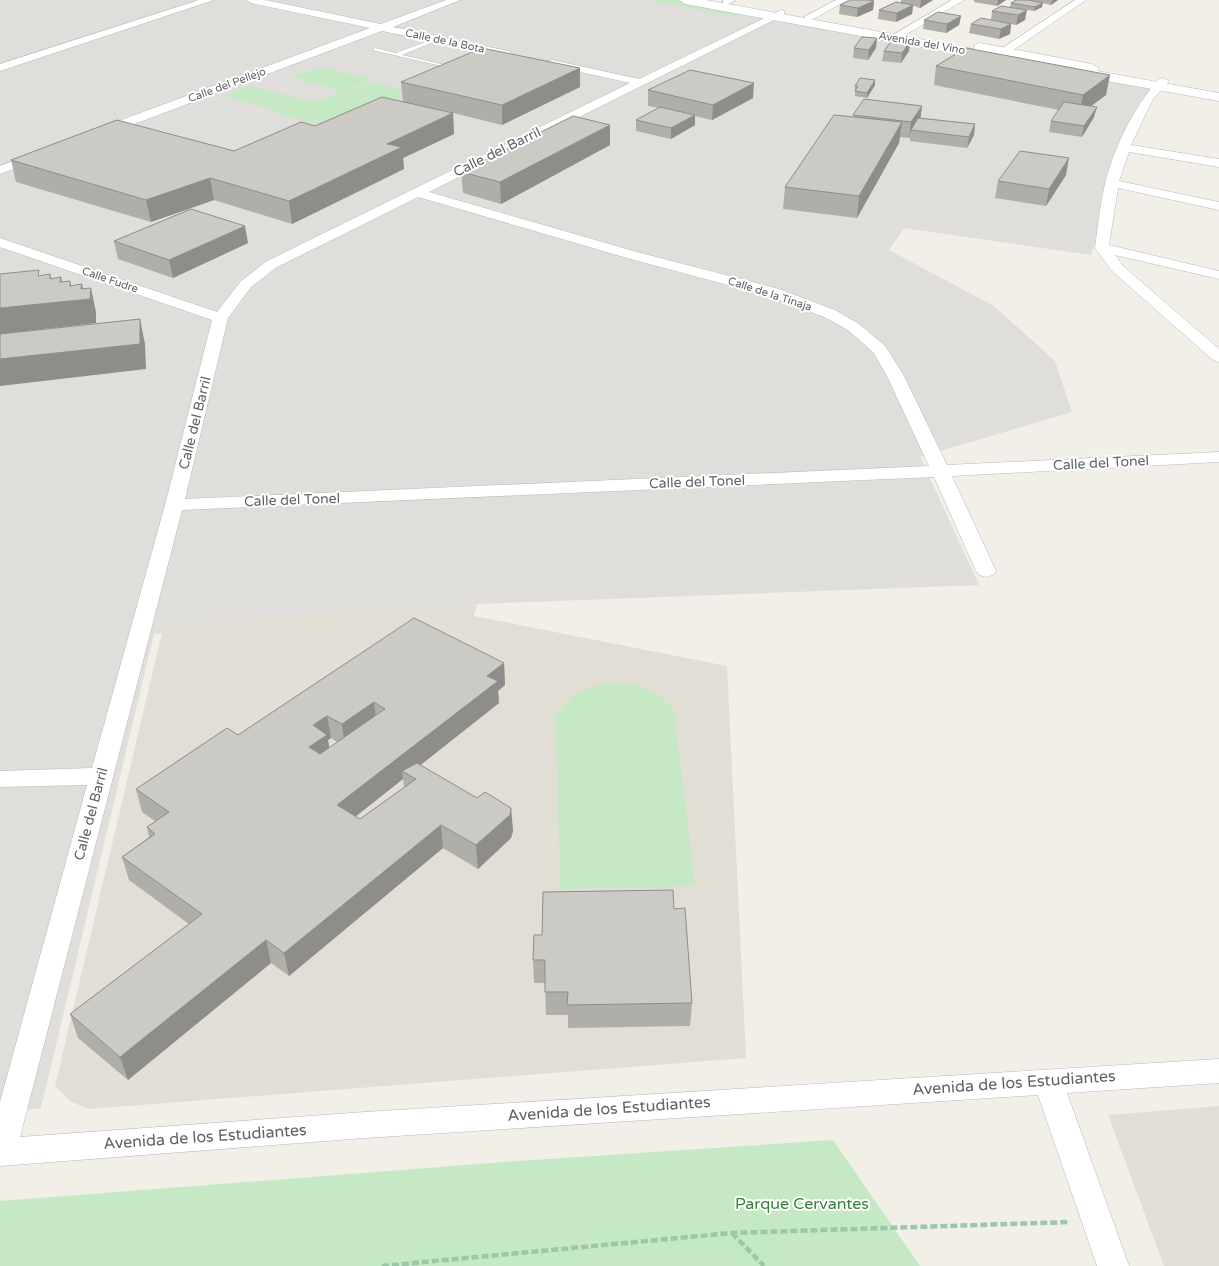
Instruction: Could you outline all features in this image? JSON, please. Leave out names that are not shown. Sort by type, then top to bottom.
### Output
[{"type":"street","points":[[0,68],[209,0]]},
{"type":"street","name":"Calle de la Bota","points":[[251,0],[522,57]]},
{"type":"street","name":"Calle del Pellejo","points":[[93,135],[455,0]]},
{"type":"street","name":"Avenida del Vino","points":[[685,0],[809,18],[897,36]]},
{"type":"street","points":[[809,18],[844,0]]},
{"type":"street","points":[[897,36],[959,0]]},
{"type":"street","points":[[1000,54],[1081,0]]},
{"type":"street","name":"Avenida del Vino","points":[[723,1],[778,14],[1160,84],[1219,97]]},
{"type":"street","name":"Calle del Barril","points":[[0,1150],[9,1124],[174,505],[220,318],[246,284],[272,264],[778,14]]},
{"type":"street","points":[[541,61],[640,82]]},
{"type":"street","points":[[1160,84],[1148,98],[1124,148],[1112,183],[1102,248],[1118,269],[1219,356]]},
{"type":"street","name":"Avenida del Vino","points":[[1160,84],[1219,92]]},
{"type":"street","points":[[1124,148],[1219,163]]},
{"type":"street","points":[[0,170],[46,153]]},
{"type":"street","points":[[1112,183],[1219,206]]},
{"type":"street","name":"Calle de la Tinaja","points":[[416,192],[756,288],[808,304],[846,324],[874,344],[895,376],[941,470],[986,571]]},
{"type":"street","name":"Calle Fudre","points":[[0,242],[220,318]]},
{"type":"street","points":[[1102,248],[1219,275]]},
{"type":"street","name":"Calle del Tonel","points":[[174,505],[1219,457]]},
{"type":"street","points":[[0,779],[102,776]]},
{"type":"street","name":"Avenida de los Estudiantes","points":[[0,1150],[1219,1071]]},
{"type":"street","points":[[1048,1081],[1113,1266]]},
{"type":"lane","points":[[396,55],[438,39]]},
{"type":"lane","points":[[375,50],[448,66]]},
{"type":"path","points":[[382,1266],[732,1233],[1096,1221]]},
{"type":"path","points":[[732,1233],[764,1266]]},
{"type":"shaded area","points":[[0,0],[685,0],[1158,86],[1124,148],[1091,255],[904,228],[889,250],[994,306],[1055,361],[1072,412],[920,457],[979,585],[477,604],[154,634],[41,1108],[0,1113]]},
{"type":"shaded area","points":[[477,604],[474,616],[727,666],[746,1058],[88,1109],[70,1101],[55,1086],[164,624]]},
{"type":"shaded area","points":[[1219,1106],[1219,1266],[1164,1266],[1108,1115]]},
{"type":"green space","points":[[647,0],[677,0],[745,12],[736,16]]},
{"type":"green space","points":[[319,67],[372,79],[345,90],[347,91],[370,82],[419,93],[327,126],[269,111],[273,109],[224,96],[249,86],[314,102],[343,91],[291,77]]},
{"type":"green space","points":[[607,683],[627,684],[644,688],[659,696],[674,709],[695,886],[560,889],[556,718],[566,703],[577,694]]},
{"type":"green space","name":"Parque Cervantes","points":[[833,1140],[920,1266],[0,1266],[0,1201],[505,1162]]},
{"type":"building","points":[[851,0],[874,1],[858,8],[840,5]]},
{"type":"building","points":[[1016,0],[1043,3],[1035,7],[1011,3]]},
{"type":"building","points":[[896,2],[913,5],[897,13],[879,10]]},
{"type":"building","points":[[1001,6],[1027,10],[1018,15],[992,11]]},
{"type":"building","points":[[938,12],[961,16],[947,24],[924,20]]},
{"type":"building","points":[[981,18],[1011,24],[1001,29],[971,24]]},
{"type":"building","points":[[862,37],[877,38],[869,50],[854,48]]},
{"type":"building","points":[[892,40],[910,42],[902,53],[884,51]]},
{"type":"building","points":[[482,48],[580,68],[502,105],[401,82]]},
{"type":"building","points":[[966,48],[1110,75],[1083,95],[936,66]]},
{"type":"building","points":[[690,70],[754,83],[713,105],[648,90]]},
{"type":"building","points":[[860,78],[875,80],[867,93],[855,91],[858,86],[855,86]]},
{"type":"building","points":[[382,97],[453,113],[387,144],[402,147],[289,201],[210,178],[146,200],[11,160],[117,120],[234,151],[301,122],[315,126]]},
{"type":"building","points":[[864,99],[922,106],[911,122],[853,115]]},
{"type":"building","points":[[1064,102],[1097,107],[1084,126],[1051,121]]},
{"type":"building","points":[[660,107],[695,115],[671,128],[636,120]]},
{"type":"building","points":[[834,115],[902,122],[859,196],[785,187]]},
{"type":"building","points":[[573,116],[610,125],[500,182],[461,172]]},
{"type":"building","points":[[918,118],[975,124],[969,137],[911,130]]},
{"type":"building","points":[[1020,151],[1069,158],[1049,189],[998,181]]},
{"type":"building","points":[[191,209],[245,226],[169,260],[114,241]]},
{"type":"building","points":[[39,270],[38,276],[50,274],[50,279],[61,277],[60,282],[70,281],[70,286],[82,284],[81,289],[91,288],[90,299],[0,308],[0,274]]},
{"type":"building","points":[[140,319],[140,344],[0,359],[0,334]]},
{"type":"building","points":[[414,618],[504,663],[487,676],[498,681],[337,805],[360,819],[416,779],[402,771],[417,763],[477,798],[485,792],[511,808],[510,815],[476,845],[441,825],[284,953],[266,940],[120,1057],[70,1014],[202,914],[122,857],[155,834],[147,827],[169,812],[136,789],[227,728],[238,735]],"holes":[[[374,702],[385,709],[320,754],[309,747],[327,735],[313,725],[327,716],[342,724]]]},
{"type":"building","points":[[673,890],[674,909],[685,908],[692,1003],[567,1005],[568,992],[545,992],[545,960],[533,960],[534,935],[542,935],[543,892]]}]
